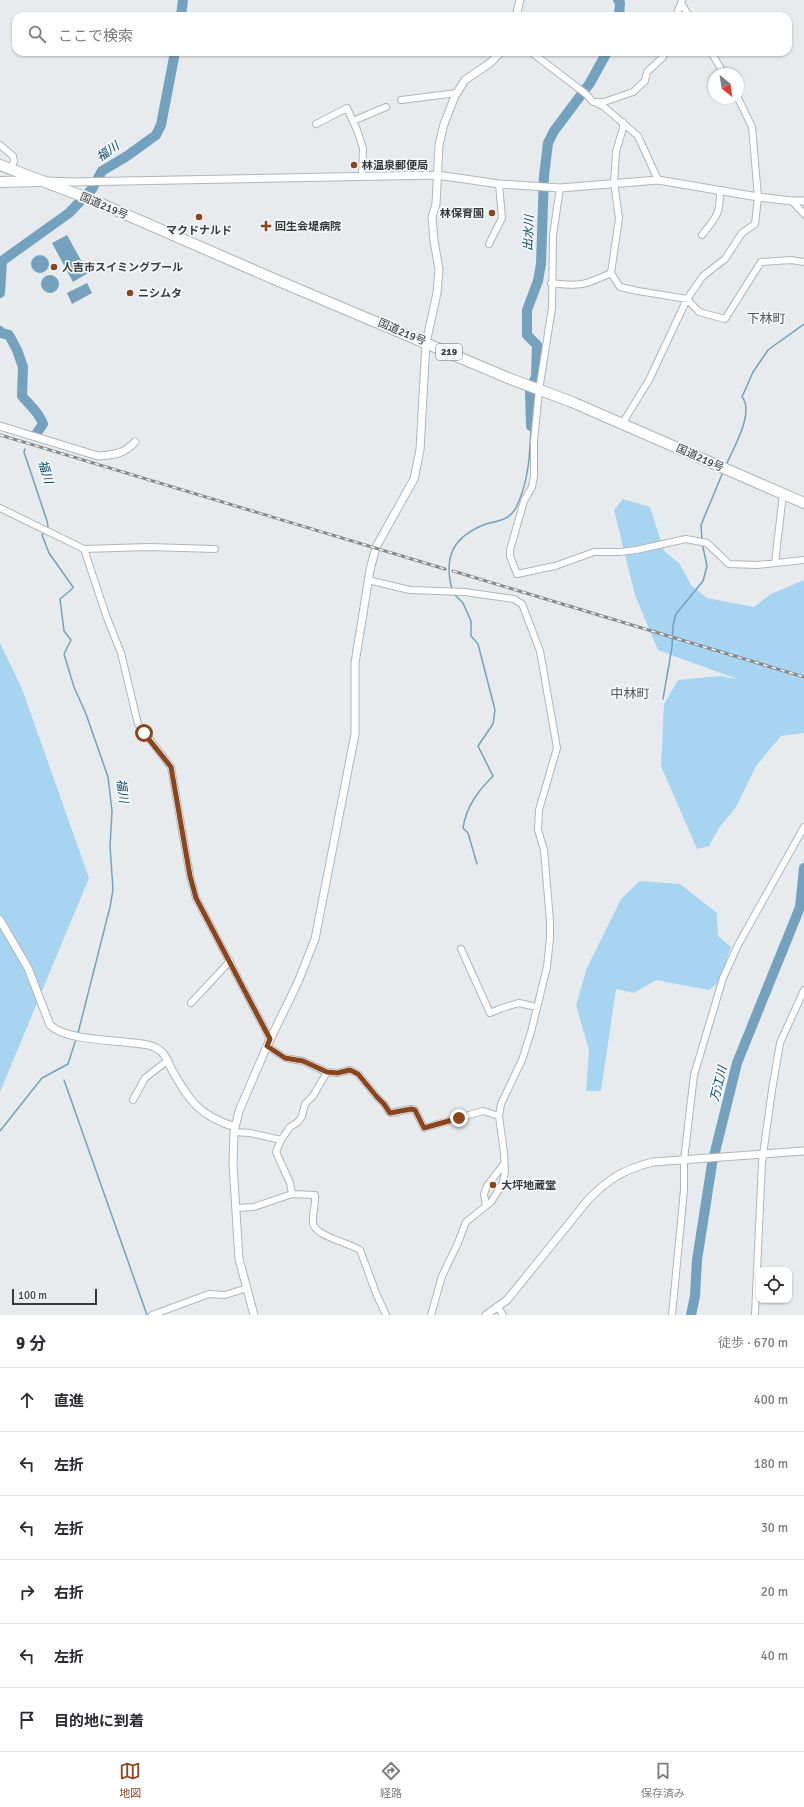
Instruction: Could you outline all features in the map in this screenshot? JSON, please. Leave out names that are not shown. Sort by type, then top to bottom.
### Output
[{"type":"highway","name":"219","points":[[0,165],[44,180]]},
{"type":"highway","points":[[4,182],[11,169]]},
{"type":"highway","points":[[4,182],[44,180]]},
{"type":"highway","name":"国道219号","points":[[44,180],[186,242],[622,424],[804,503]]},
{"type":"street","points":[[517,12],[520,0]]},
{"type":"street","points":[[678,12],[682,2]]},
{"type":"street","points":[[682,2],[687,12]]},
{"type":"street","points":[[254,1315],[239,1259],[233,1164],[234,1129],[239,1111],[298,982],[316,933],[355,734],[356,662],[368,580],[376,547],[410,487],[417,468],[420,450],[426,343],[437,293],[439,269],[434,241],[432,217],[436,204],[439,145],[444,124],[457,93],[465,80],[498,56]]},
{"type":"street","points":[[536,56],[583,91],[593,102],[603,106],[638,136],[658,180]]},
{"type":"street","points":[[593,102],[604,102],[633,92],[645,81],[647,72],[663,56]]},
{"type":"street","points":[[713,56],[720,68]]},
{"type":"street","points":[[401,100],[457,93]]},
{"type":"street","points":[[622,424],[649,380],[687,299],[703,276],[725,259],[742,233],[755,224],[758,197],[752,127],[741,104]]},
{"type":"street","points":[[316,124],[347,108],[363,148],[362,176]]},
{"type":"street","points":[[353,121],[386,108]]},
{"type":"street","points":[[623,122],[623,128],[616,152],[614,182],[618,218],[611,273],[620,286],[638,291],[687,299],[698,312],[725,320],[761,262],[790,260],[804,262]]},
{"type":"street","points":[[0,145],[13,156],[14,161],[11,169]]},
{"type":"street","points":[[44,180],[72,182],[437,175],[499,184],[560,188],[614,182],[658,180],[758,197],[804,201]]},
{"type":"street","points":[[72,182],[70,186],[75,194]]},
{"type":"street","points":[[489,244],[502,218],[499,184]]},
{"type":"street","points":[[560,188],[553,235],[551,283],[552,308],[539,390],[534,441],[534,476],[532,487],[524,501],[510,550],[510,556],[517,574],[555,566],[594,552],[620,552],[636,550],[686,539],[707,544],[729,564],[757,565],[804,560]]},
{"type":"street","points":[[702,234],[716,217],[720,208],[720,190]]},
{"type":"street","points":[[792,201],[804,214]]},
{"type":"street","points":[[551,283],[571,286],[585,284],[611,273]]},
{"type":"street","points":[[0,426],[98,456],[121,453],[128,449],[134,442]]},
{"type":"street","points":[[775,563],[783,494]]},
{"type":"street","points":[[0,508],[84,550],[148,547],[215,549]]},
{"type":"street","points":[[84,550],[107,618],[121,653],[138,724],[171,767],[190,876],[196,898],[230,961],[269,1043],[285,1058],[303,1061],[327,1072],[337,1073],[350,1070],[358,1074],[390,1113],[411,1109],[415,1110],[424,1128],[483,1111],[499,1116]]},
{"type":"street","points":[[368,580],[410,590],[465,592],[514,599],[522,604],[540,651],[557,748],[539,810],[538,830],[544,850],[550,938],[547,967],[531,1032],[522,1060],[504,1096],[499,1116],[504,1164],[503,1183],[491,1202],[466,1222],[458,1243],[442,1276],[431,1315]]},
{"type":"street","points":[[672,1315],[694,1075],[723,978],[738,945],[804,827]]},
{"type":"street","points":[[0,920],[28,968],[50,1025],[60,1032],[73,1035],[152,1046],[161,1051],[187,1095],[198,1109],[215,1120],[234,1129],[281,1140]]},
{"type":"street","points":[[461,949],[490,1013],[519,1003],[536,1007]]},
{"type":"street","points":[[191,1002],[230,961]]},
{"type":"street","points":[[755,1315],[762,1155],[780,1043],[804,990]]},
{"type":"street","points":[[133,1100],[145,1078],[167,1061]]},
{"type":"street","points":[[292,1194],[290,1183],[276,1152],[281,1140],[290,1127],[298,1122],[302,1116],[305,1104],[313,1096],[327,1072]]},
{"type":"street","points":[[486,1315],[507,1300],[588,1200],[601,1186],[618,1174],[635,1166],[653,1162],[804,1151]]},
{"type":"street","points":[[486,1206],[484,1194],[487,1186],[504,1164]]},
{"type":"street","points":[[236,1208],[254,1207],[292,1194],[315,1195],[312,1222],[314,1228],[320,1234],[360,1250],[386,1315]]},
{"type":"street","points":[[152,1315],[208,1294],[225,1295],[247,1288]]},
{"type":"street","points":[[498,1307],[503,1315]]},
{"type":"shaded area","points":[[67,235],[88,273],[73,282],[52,243]]},
{"type":"shaded area","points":[[40,255],[46,258],[49,264],[46,270],[40,273],[34,270],[31,264],[34,258]]},
{"type":"shaded area","points":[[50,275],[56,278],[59,284],[56,290],[50,293],[44,290],[41,284],[44,278]]},
{"type":"shaded area","points":[[87,283],[92,293],[72,304],[67,293]]},
{"type":"shaded area","points":[[623,499],[650,507],[664,551],[679,563],[691,585],[707,598],[754,607],[771,594],[804,580],[804,733],[781,736],[756,766],[736,807],[719,828],[709,846],[697,849],[661,766],[664,704],[678,680],[720,676],[737,679],[658,650],[635,595],[614,510]]},
{"type":"shaded area","points":[[0,643],[22,689],[89,878],[0,1092]]},
{"type":"shaded area","points":[[640,881],[680,884],[717,913],[718,936],[731,947],[718,983],[709,990],[656,980],[634,993],[616,989],[601,1091],[586,1091],[589,1050],[576,1005],[587,968],[621,899]]},
{"type":"waterway","name":"福川","points":[[182,12],[183,0]]},
{"type":"waterway","name":"出水川","points":[[618,0],[620,3],[619,12]]},
{"type":"waterway","name":"福川","points":[[0,293],[2,261],[69,213],[92,189],[102,171],[127,156],[156,135],[161,125],[174,56]]},
{"type":"waterway","name":"出水川","points":[[531,426],[530,390],[536,377],[537,345],[527,335],[527,310],[538,281],[541,264],[544,176],[548,143],[554,131],[590,83],[605,56]]},
{"type":"waterway","points":[[726,465],[742,431],[746,412],[742,397],[753,372],[768,350],[804,324]]},
{"type":"waterway","name":"福川","points":[[0,331],[0,333],[9,335],[17,350],[23,367],[22,396],[37,413],[43,424],[36,434]]},
{"type":"waterway","points":[[452,589],[449,567],[450,557],[459,541],[475,529],[507,517],[516,507],[527,474],[531,426]]},
{"type":"waterway","name":"福川","points":[[25,449],[24,452],[47,521],[47,529]]},
{"type":"waterway","points":[[702,540],[701,525],[723,472]]},
{"type":"waterway","name":"福川","points":[[44,532],[42,535],[49,553],[73,587],[60,599],[64,631],[71,640],[64,654],[74,687],[86,714],[108,777],[112,811],[110,846],[113,890],[78,1033]]},
{"type":"waterway","points":[[663,699],[672,647],[673,625],[676,614],[703,581],[707,566],[702,543]]},
{"type":"waterway","points":[[454,594],[463,603],[471,621],[471,636],[478,644],[495,710],[493,724],[478,746],[493,776],[482,788],[470,806],[463,828],[468,833],[477,864]]},
{"type":"waterway","name":"万江川","points":[[691,1315],[695,1296],[697,1260],[712,1164],[737,1063],[800,907],[804,868]]},
{"type":"waterway","name":"福川","points":[[0,1131],[42,1078],[68,1064],[76,1039]]},
{"type":"waterway","points":[[64,1080],[147,1315]]},
{"type":"railway","points":[[0,435],[445,569]]},
{"type":"railway","points":[[453,571],[804,677]]},
{"type":"place","name":"林温泉郵便局","points":[[354,165]]},
{"type":"place","name":"林保育園","points":[[492,213]]},
{"type":"place","name":"マクドナルド","points":[[199,217]]},
{"type":"place","name":"回生会堤病院","points":[[266,226]]},
{"type":"place","name":"人吉市スイミングプール","points":[[54,267]]},
{"type":"place","name":"ニシムタ","points":[[130,293]]},
{"type":"place","name":"大坪地蔵堂","points":[[493,1185]]},
{"type":"district","name":"下林町","points":[[766,319]]},
{"type":"district","name":"中林町","points":[[630,694]]},
{"type":"route","points":[[144,733],[171,767],[190,876],[196,898],[270,1039],[267,1046],[285,1058],[303,1061],[327,1072],[337,1073],[350,1070],[358,1074],[390,1113],[411,1109],[415,1110],[424,1128],[459,1118]]}]
